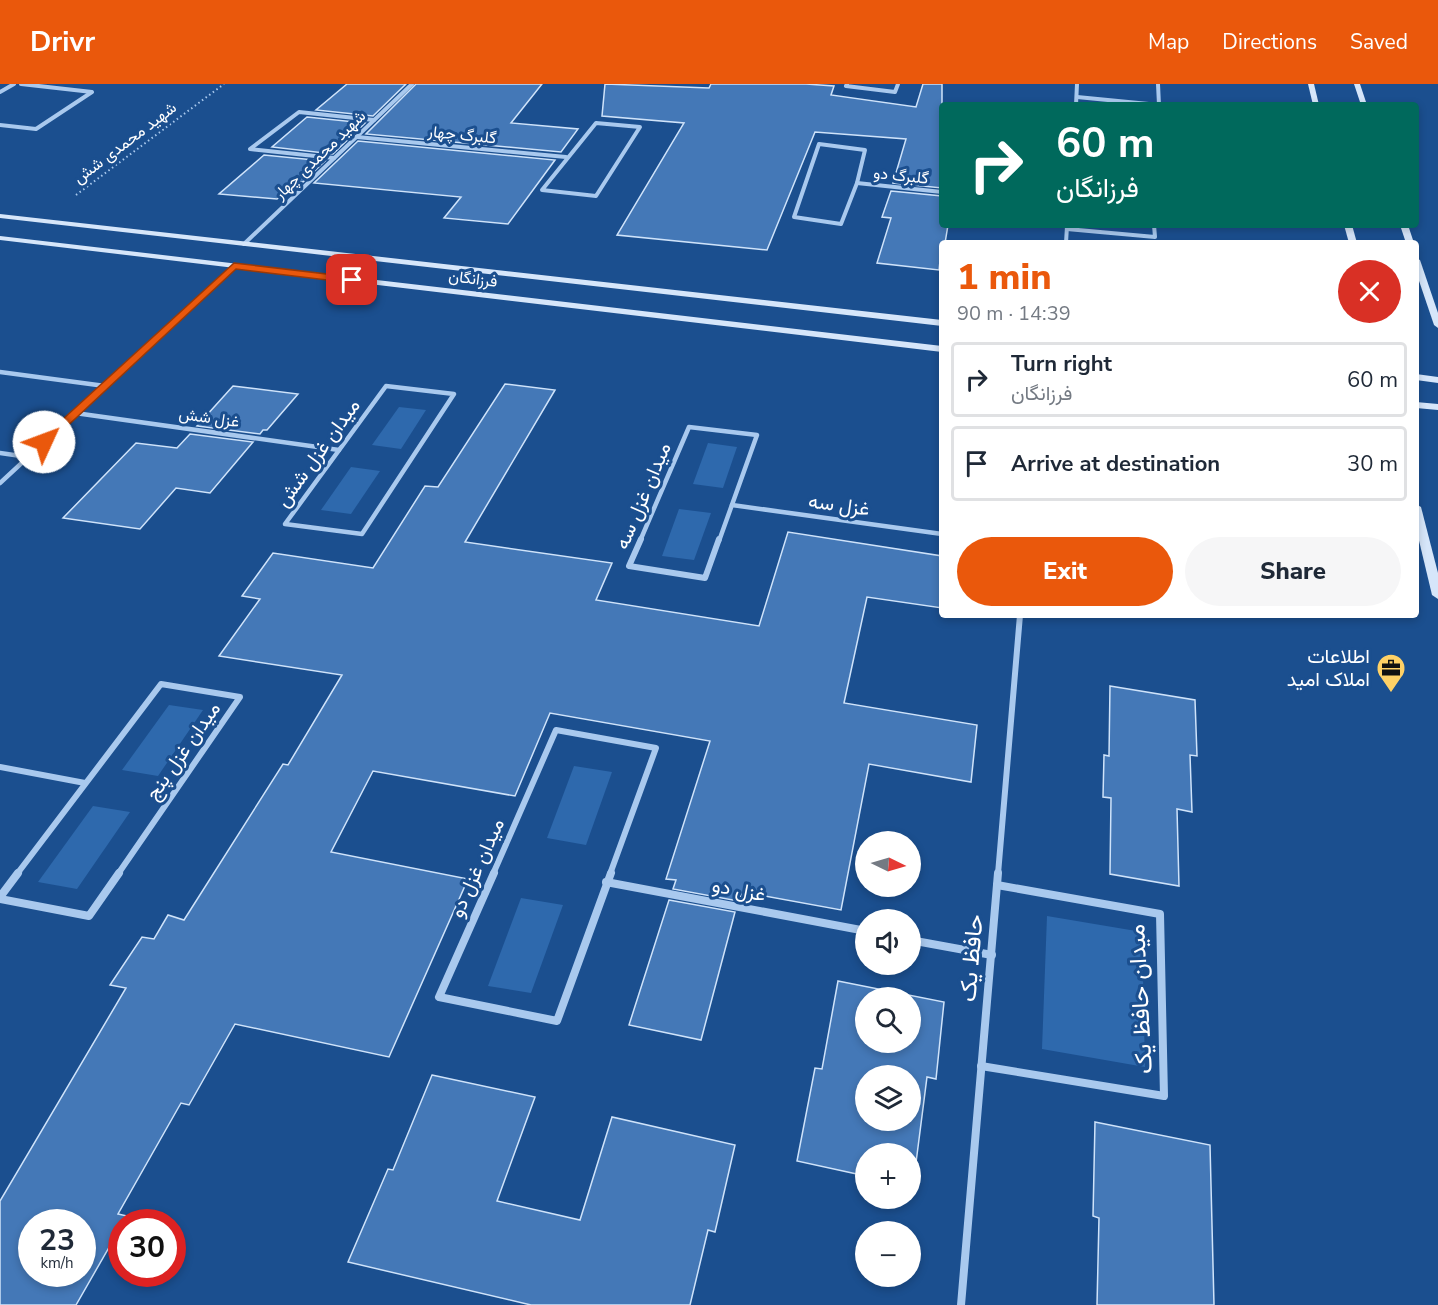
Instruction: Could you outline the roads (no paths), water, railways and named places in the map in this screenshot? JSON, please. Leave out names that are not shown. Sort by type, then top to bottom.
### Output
[{"type":"street","points":[[0,92],[14,84]]},
{"type":"street","points":[[0,125],[36,129],[92,92],[21,84]]},
{"type":"street","name":"شهید محمدی چهار","points":[[244,244],[412,84]]},
{"type":"street","points":[[847,84],[846,86],[895,92],[898,84]]},
{"type":"street","points":[[1076,102],[1077,84]]},
{"type":"street","points":[[1158,84],[1159,102]]},
{"type":"street","points":[[1311,84],[1315,102]]},
{"type":"street","points":[[1357,84],[1363,102]]},
{"type":"street","points":[[1077,97],[1128,102]]},
{"type":"street","points":[[334,158],[250,149],[299,112],[374,120]]},
{"type":"street","points":[[596,123],[640,127],[596,196],[542,190],[566,157],[596,123]]},
{"type":"street","name":"گلبرگ چهار","points":[[357,137],[566,157]]},
{"type":"street","points":[[819,144],[865,150],[857,183],[841,224],[794,217],[819,144]]},
{"type":"street","name":"گلبرگ دو","points":[[857,183],[939,192]]},
{"type":"street","name":"فرزانگان","points":[[0,216],[939,323]]},
{"type":"street","points":[[1076,228],[1155,237],[1155,228]]},
{"type":"street","name":"فرزانگان","points":[[0,238],[939,349]]},
{"type":"street","points":[[0,483],[234,266]]},
{"type":"street","points":[[1419,269],[1438,325]]},
{"type":"street","points":[[1430,302],[1438,308]]},
{"type":"street","points":[[0,372],[105,386]]},
{"type":"street","points":[[1419,377],[1438,380]]},
{"type":"street","name":"میدان غزل شش","points":[[386,386],[454,394],[362,534],[285,524],[339,450],[386,386]]},
{"type":"street","points":[[1419,405],[1438,407]]},
{"type":"street","name":"غزل شش","points":[[75,413],[339,450]]},
{"type":"street","name":"میدان غزل سه","points":[[689,426],[758,435],[732,505],[705,578],[629,566],[689,426]]},
{"type":"street","points":[[0,453],[28,457]]},
{"type":"street","name":"غزل سه","points":[[732,505],[939,534]]},
{"type":"street","points":[[1419,520],[1438,595]]},
{"type":"street","name":"حافظ یک","points":[[961,1305],[1020,618]]},
{"type":"street","name":"میدان غزل پنج","points":[[161,684],[240,697],[89,916],[0,898],[85,783],[161,684]]},
{"type":"street","name":"میدان غزل دو","points":[[556,730],[656,748],[606,882],[557,1021],[439,997],[556,730]]},
{"type":"street","points":[[0,767],[85,783]]},
{"type":"street","name":"غزل دو","points":[[606,882],[855,929]]},
{"type":"street","name":"میدان حافظ یک","points":[[981,1066],[1164,1096],[1160,914],[997,885]]},
{"type":"street","points":[[921,942],[992,955]]},
{"type":"place","name":"اطلاعات املاک امید","points":[[1391,694]]}]
